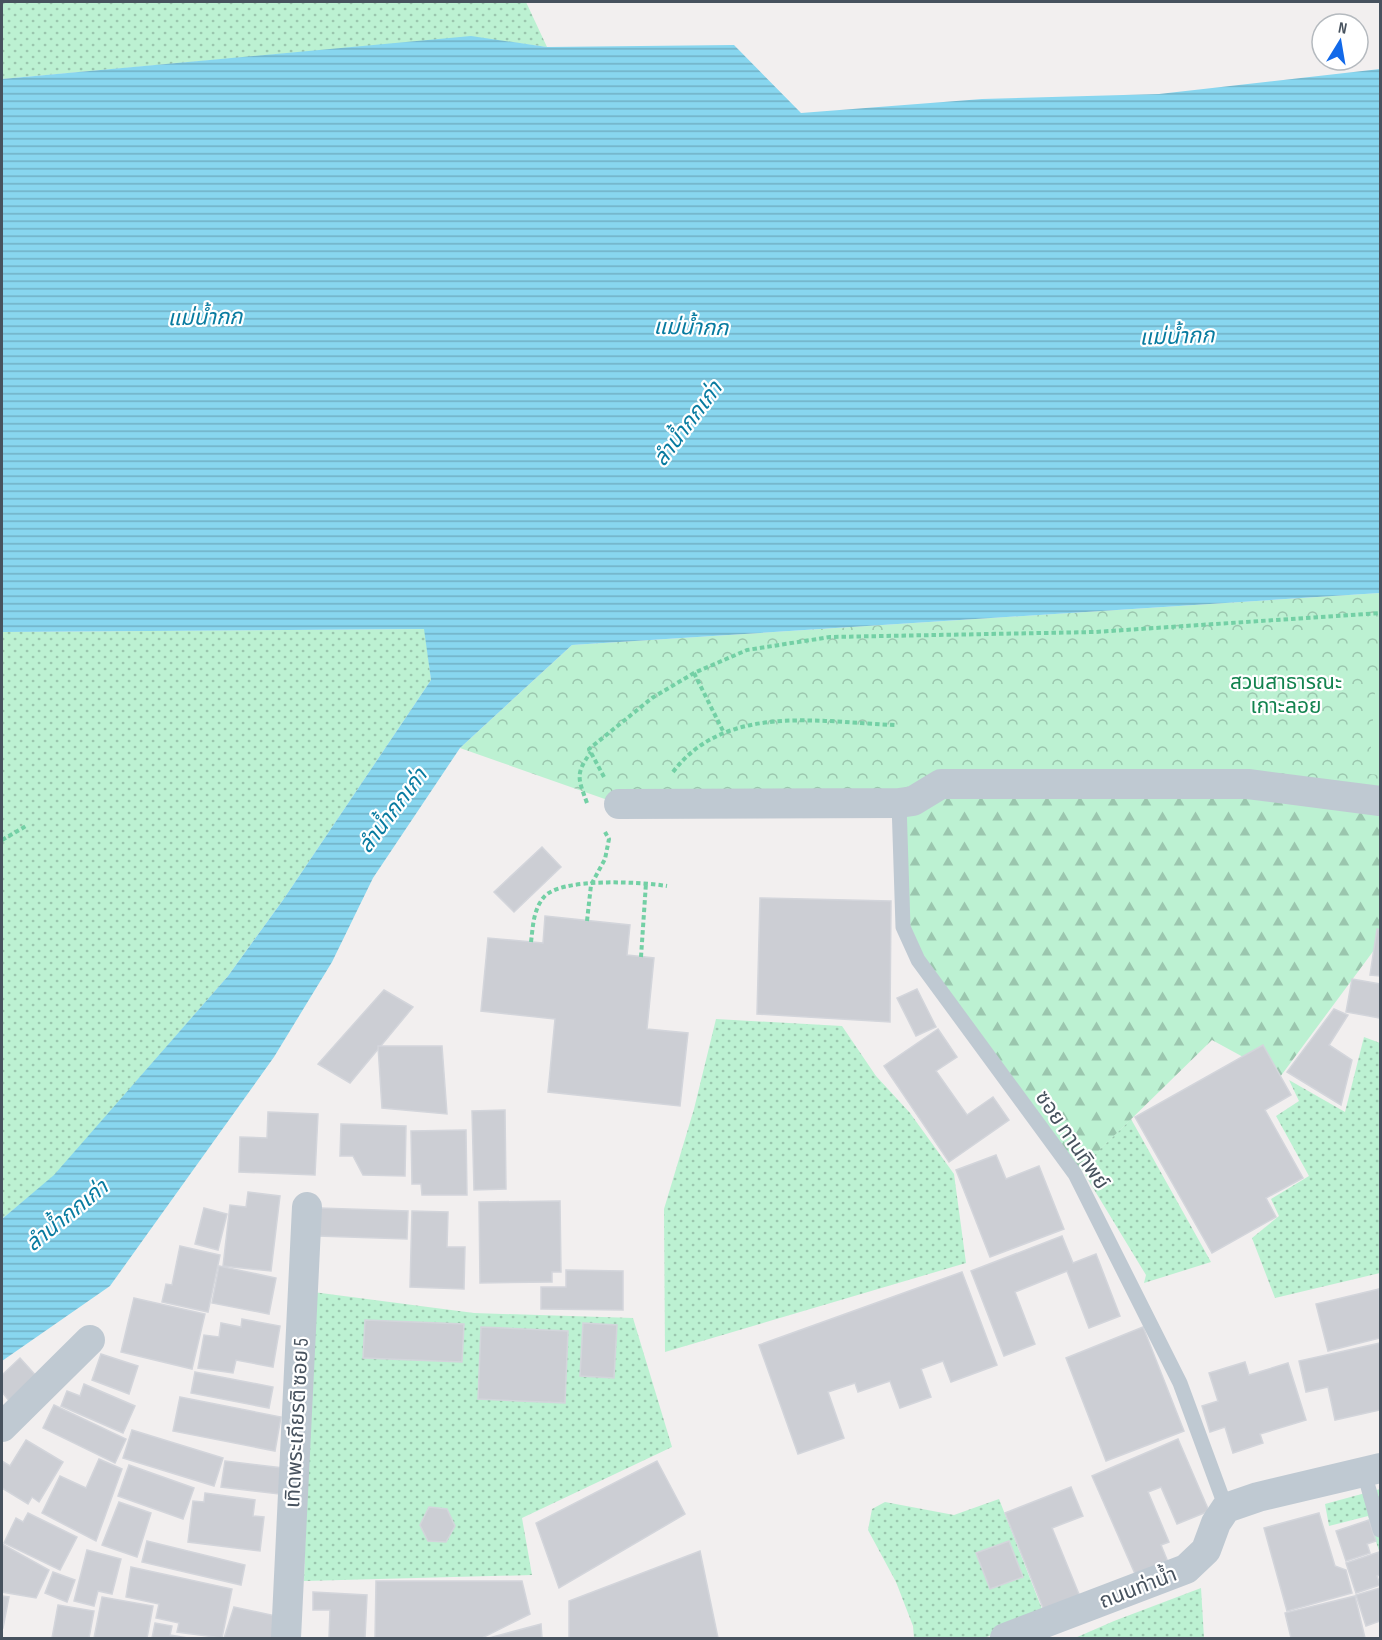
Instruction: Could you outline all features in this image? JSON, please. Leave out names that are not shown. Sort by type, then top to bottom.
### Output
[{"type":"street","points":[[610,815],[661,803],[899,803],[913,801],[941,784],[1248,784],[1380,801]]},
{"type":"street","name":"เทิดพระเกียรติ ซอย 5","points":[[286,1638],[307,1207]]},
{"type":"street","points":[[2,1427],[90,1340]]},
{"type":"street","points":[[1226,1508],[1258,1497],[1372,1470]]},
{"type":"street","name":"ถนนท่าน้ำ","points":[[1005,1638],[1186,1569],[1206,1550],[1226,1508]]},
{"type":"lane","name":"ซอย ทานทิพย์","points":[[899,803],[903,927],[918,960],[1075,1174],[1180,1383],[1226,1508]]},
{"type":"lane","points":[[1372,1470],[1380,1530]]},
{"type":"path","points":[[587,921],[591,885],[605,859],[610,815],[589,749],[652,699],[694,673],[747,650],[830,637],[1095,632],[1380,613]]},
{"type":"path","points":[[694,673],[723,731]]},
{"type":"path","points":[[661,803],[674,770],[707,739],[723,731],[770,721],[895,725]]},
{"type":"path","points":[[588,804],[579,783],[579,769],[591,752]]},
{"type":"path","points":[[2,840],[26,826]]},
{"type":"path","points":[[531,942],[535,913],[544,896],[561,887],[615,881],[667,886]]},
{"type":"path","points":[[641,957],[646,883]]},
{"type":"green space","points":[[2,2],[526,2],[547,47],[471,37],[2,79]]},
{"type":"green space","name":"สวนสาธารณะ เกาะลอย","points":[[1380,593],[1380,801],[941,784],[913,801],[619,804],[460,748],[572,645]]},
{"type":"green space","points":[[425,629],[431,680],[283,900],[228,976],[54,1176],[2,1219],[2,632]]},
{"type":"green space","points":[[1380,689],[1380,775],[1369,774],[1375,691]]},
{"type":"green space","points":[[941,784],[1380,801],[1380,942],[1280,1077],[1212,1040],[1075,1174],[903,927],[899,803]]},
{"type":"green space","points":[[716,1019],[842,1026],[876,1076],[910,1113],[954,1174],[966,1263],[665,1352],[664,1209],[694,1109]]},
{"type":"green space","points":[[1364,1037],[1380,1043],[1380,1273],[1275,1298],[1252,1238],[1279,1216],[1271,1199],[1309,1176],[1276,1116],[1299,1101],[1289,1080],[1345,1112]]},
{"type":"green space","points":[[1131,1119],[1211,1262],[1144,1283],[1146,1275],[1081,1168]]},
{"type":"green space","points":[[313,1292],[474,1313],[633,1318],[672,1447],[522,1518],[532,1575],[304,1581]]},
{"type":"green space","points":[[1380,1489],[1380,1554],[1368,1516],[1329,1526],[1325,1504]]},
{"type":"green space","points":[[999,1499],[1044,1614],[984,1638],[914,1638],[913,1626],[896,1582],[868,1530],[872,1509],[885,1502],[954,1515]]},
{"type":"green space","points":[[1201,1588],[1204,1638],[1075,1638],[1114,1621]]},
{"type":"water","points":[[471,36],[547,47],[734,45],[801,113],[982,99],[1159,94],[1370,72],[1380,69],[1380,593],[572,645],[460,748],[373,878],[332,962],[274,1057],[110,1286],[2,1361],[2,1219],[54,1175],[228,976],[283,900],[431,680],[424,629],[2,632],[2,79]]},
{"type":"building","points":[[542,847],[561,867],[514,912],[494,892]]},
{"type":"building","points":[[760,898],[891,901],[890,1022],[757,1014]]},
{"type":"building","points":[[545,916],[630,925],[627,955],[654,958],[647,1029],[688,1033],[680,1106],[548,1092],[555,1019],[481,1011],[488,938],[543,943]]},
{"type":"building","points":[[1377,929],[1380,930],[1380,976],[1370,975]]},
{"type":"building","points":[[1352,979],[1380,984],[1380,1018],[1346,1012]]},
{"type":"building","points":[[917,989],[936,1027],[916,1036],[897,998]]},
{"type":"building","points":[[384,990],[413,1007],[350,1083],[318,1064]]},
{"type":"building","points":[[1334,1009],[1348,1015],[1329,1045],[1352,1060],[1341,1105],[1287,1072]]},
{"type":"building","points":[[938,1029],[957,1057],[936,1071],[967,1115],[993,1097],[1009,1120],[949,1162],[884,1066]]},
{"type":"building","points":[[1263,1045],[1291,1095],[1265,1110],[1303,1178],[1266,1198],[1276,1217],[1212,1253],[1135,1117]]},
{"type":"building","points":[[378,1046],[442,1046],[447,1114],[382,1108]]},
{"type":"building","points":[[505,1110],[506,1189],[474,1190],[472,1111]]},
{"type":"building","points":[[268,1112],[318,1114],[315,1175],[239,1172],[240,1137],[267,1138]]},
{"type":"building","points":[[341,1124],[406,1126],[405,1176],[363,1175],[353,1156],[340,1156]]},
{"type":"building","points":[[466,1130],[467,1195],[422,1195],[421,1184],[412,1184],[411,1131]]},
{"type":"building","points":[[996,1155],[1006,1179],[1039,1166],[1064,1229],[990,1257],[956,1170]]},
{"type":"building","points":[[248,1192],[280,1196],[271,1271],[223,1266],[230,1205],[246,1207]]},
{"type":"building","points":[[560,1201],[561,1272],[552,1272],[552,1282],[480,1283],[479,1202]]},
{"type":"building","points":[[204,1208],[227,1214],[218,1250],[195,1244]]},
{"type":"building","points":[[319,1208],[408,1211],[407,1239],[318,1236]]},
{"type":"building","points":[[412,1211],[448,1212],[447,1247],[465,1247],[464,1289],[410,1287]]},
{"type":"building","points":[[1062,1236],[1073,1263],[1096,1254],[1120,1316],[1089,1328],[1067,1271],[1015,1292],[1035,1344],[1004,1356],[971,1271]]},
{"type":"building","points":[[180,1246],[220,1255],[208,1312],[162,1302],[166,1284],[172,1285]]},
{"type":"building","points":[[219,1266],[276,1278],[269,1314],[212,1303]]},
{"type":"building","points":[[566,1270],[623,1271],[623,1310],[541,1309],[541,1287],[566,1287]]},
{"type":"building","points":[[962,1272],[997,1365],[951,1382],[943,1361],[921,1369],[931,1397],[900,1408],[890,1381],[858,1392],[855,1383],[828,1392],[844,1438],[798,1454],[759,1345]]},
{"type":"building","points":[[1379,1289],[1380,1338],[1328,1351],[1316,1304]]},
{"type":"building","points":[[134,1298],[205,1314],[192,1369],[121,1352]]},
{"type":"building","points":[[242,1319],[280,1326],[273,1367],[236,1360],[233,1373],[198,1368],[204,1335],[219,1337],[221,1323],[241,1327]]},
{"type":"building","points":[[365,1320],[464,1324],[462,1362],[363,1358]]},
{"type":"building","points":[[583,1323],[617,1325],[614,1378],[580,1376]]},
{"type":"building","points":[[481,1327],[568,1331],[565,1403],[478,1399]]},
{"type":"building","points":[[1143,1327],[1184,1431],[1106,1461],[1066,1358]]},
{"type":"building","points":[[1380,1343],[1380,1410],[1335,1420],[1328,1387],[1306,1392],[1299,1361]]},
{"type":"building","points":[[101,1354],[138,1366],[129,1394],[92,1380]]},
{"type":"building","points":[[20,1358],[38,1378],[10,1402],[2,1392],[2,1375]]},
{"type":"building","points":[[1245,1362],[1249,1375],[1288,1363],[1306,1420],[1260,1434],[1263,1443],[1233,1453],[1225,1427],[1210,1432],[1202,1406],[1218,1401],[1209,1373]]},
{"type":"building","points":[[195,1372],[273,1387],[269,1408],[191,1393]]},
{"type":"building","points":[[84,1384],[135,1406],[123,1433],[61,1406],[67,1391],[80,1396]]},
{"type":"building","points":[[180,1397],[281,1417],[275,1451],[173,1431]]},
{"type":"building","points":[[54,1405],[126,1439],[115,1463],[43,1428]]},
{"type":"building","points":[[132,1430],[223,1458],[214,1486],[123,1458]]},
{"type":"building","points":[[1178,1439],[1209,1511],[1177,1524],[1161,1487],[1148,1492],[1169,1542],[1161,1545],[1168,1562],[1136,1576],[1092,1476]]},
{"type":"building","points":[[26,1440],[63,1462],[39,1502],[32,1497],[28,1504],[2,1488],[2,1461],[10,1466]]},
{"type":"building","points":[[99,1459],[122,1469],[96,1541],[42,1513],[60,1476],[86,1488]]},
{"type":"building","points":[[225,1461],[283,1468],[279,1494],[221,1487]]},
{"type":"building","points":[[657,1461],[685,1514],[559,1588],[536,1523]]},
{"type":"building","points":[[129,1465],[194,1488],[183,1519],[118,1496]]},
{"type":"building","points":[[1071,1487],[1083,1516],[1052,1528],[1081,1599],[1045,1613],[1005,1513]]},
{"type":"building","points":[[205,1493],[255,1500],[253,1516],[264,1517],[260,1551],[188,1542],[193,1501],[204,1502]]},
{"type":"building","points":[[119,1502],[151,1513],[137,1557],[102,1545]]},
{"type":"building","points":[[429,1507],[447,1509],[455,1526],[446,1542],[428,1541],[420,1525]]},
{"type":"building","points":[[28,1513],[77,1537],[60,1570],[4,1543],[16,1518],[23,1522]]},
{"type":"building","points":[[1319,1513],[1335,1566],[1346,1570],[1352,1593],[1287,1611],[1264,1528]]},
{"type":"building","points":[[1369,1520],[1376,1541],[1367,1544],[1370,1553],[1346,1561],[1336,1531]]},
{"type":"building","points":[[147,1541],[245,1565],[241,1585],[142,1562]]},
{"type":"building","points":[[1009,1541],[1023,1577],[990,1589],[976,1553]]},
{"type":"building","points":[[2,1544],[49,1570],[36,1598],[2,1592]]},
{"type":"building","points":[[87,1550],[121,1559],[112,1594],[98,1591],[94,1606],[74,1601]]},
{"type":"building","points":[[700,1551],[718,1638],[569,1638],[569,1601]]},
{"type":"building","points":[[1379,1552],[1380,1575],[1377,1576],[1380,1585],[1356,1593],[1346,1563]]},
{"type":"building","points":[[131,1567],[232,1589],[222,1638],[177,1632],[179,1623],[156,1618],[159,1604],[126,1597]]},
{"type":"building","points":[[53,1572],[75,1580],[67,1602],[45,1593]]},
{"type":"building","points":[[376,1581],[522,1581],[530,1614],[482,1638],[375,1638]]},
{"type":"building","points":[[1380,1588],[1380,1621],[1366,1626],[1356,1595]]},
{"type":"building","points":[[313,1592],[367,1595],[365,1638],[329,1638],[330,1610],[313,1610]]},
{"type":"building","points":[[2,1596],[9,1597],[3,1628],[2,1628]]},
{"type":"building","points":[[1355,1596],[1365,1638],[1291,1638],[1285,1613]]},
{"type":"building","points":[[102,1597],[153,1606],[147,1638],[94,1638]]},
{"type":"building","points":[[58,1605],[94,1611],[89,1638],[52,1638]]},
{"type":"building","points":[[234,1607],[276,1616],[272,1638],[224,1638]]},
{"type":"building","points":[[155,1623],[172,1626],[170,1635],[188,1638],[152,1638]]},
{"type":"building","points":[[541,1624],[542,1638],[489,1638]]},
{"type":"water label","name":"แม่น้ำกก","points":[[205,318]]},
{"type":"water label","name":"แม่น้ำกก","points":[[691,328]]},
{"type":"water label","name":"แม่น้ำกก","points":[[1177,337]]},
{"type":"water label","name":"ลำน้ำกกเก่า","points":[[688,424]]},
{"type":"water label","name":"ลำน้ำกกเก่า","points":[[393,811]]},
{"type":"water label","name":"ลำน้ำกกเก่า","points":[[67,1216]]}]
